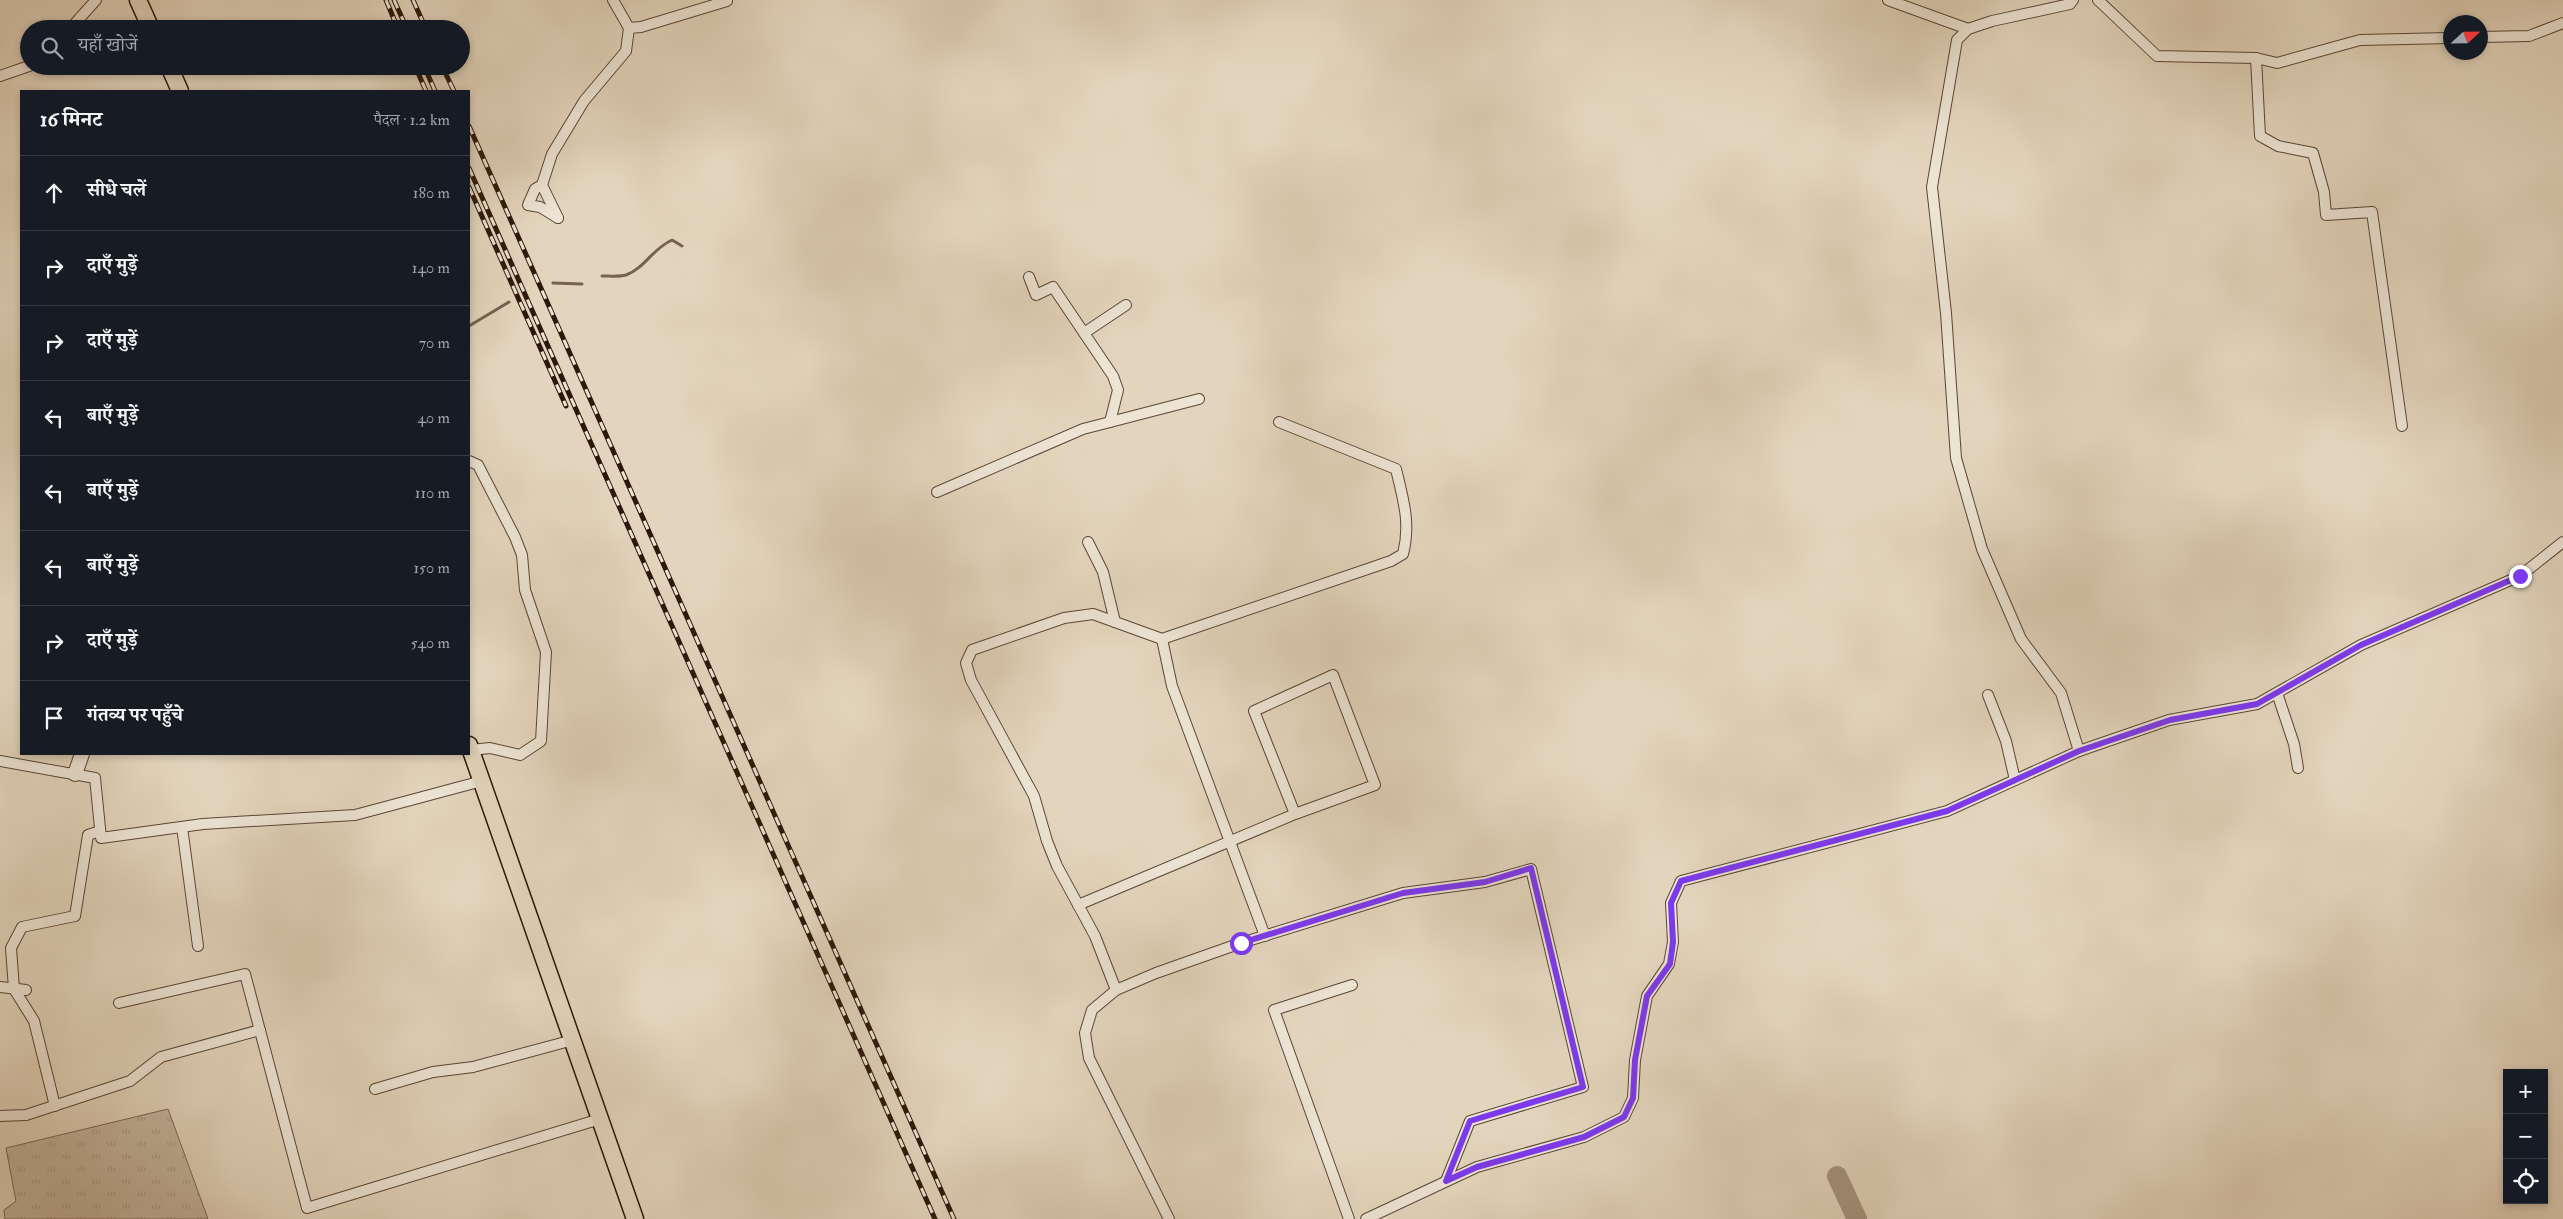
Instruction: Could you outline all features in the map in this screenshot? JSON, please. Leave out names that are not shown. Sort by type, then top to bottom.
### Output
[{"type":"main road","points":[[138,0],[147,20]]},
{"type":"main road","points":[[173,75],[180,90]]},
{"type":"main road","points":[[470,748],[635,1219]]},
{"type":"street","points":[[78,20],[96,0]]},
{"type":"street","points":[[542,185],[552,154],[584,101],[626,51],[629,28],[613,0]]},
{"type":"street","points":[[629,28],[641,27],[727,0]]},
{"type":"street","points":[[1888,0],[1968,29]]},
{"type":"street","points":[[2073,0],[2070,4],[1992,21],[1968,29],[1957,40],[1932,187],[1946,313],[1956,458],[1982,548],[2021,639],[2061,693],[2079,751]]},
{"type":"street","points":[[2098,0],[2157,56],[2256,58],[2276,63],[2360,40],[2443,38]]},
{"type":"street","points":[[2488,37],[2529,36],[2563,22]]},
{"type":"street","points":[[2256,58],[2260,136],[2278,146],[2313,153],[2324,192],[2326,215],[2372,212],[2402,426]]},
{"type":"street","points":[[0,76],[20,69]]},
{"type":"street","points":[[1029,277],[1036,295],[1053,288],[1112,376],[1118,390],[1110,422]]},
{"type":"street","points":[[1084,333],[1126,305]]},
{"type":"street","points":[[937,492],[1083,429],[1199,399]]},
{"type":"street","points":[[1116,990],[1095,936],[1047,841],[1034,796],[971,680],[966,663],[972,650],[1064,618],[1093,614],[1162,638],[1391,561],[1403,554],[1408,534],[1403,498],[1396,469],[1279,422]]},
{"type":"street","points":[[470,461],[478,464],[515,537],[522,555],[525,590],[546,652],[540,741],[520,755],[490,748],[470,748]]},
{"type":"street","points":[[1088,542],[1103,572],[1116,622]]},
{"type":"street","points":[[1366,1219],[1477,1167],[1584,1137],[1624,1117],[1633,1098],[1635,1060],[1647,996],[1670,964],[1673,942],[1671,903],[1681,881],[1947,811],[2079,751],[2170,720],[2257,704],[2361,645],[2520,576],[2563,542]]},
{"type":"street","points":[[1162,638],[1172,686],[1264,936]]},
{"type":"street","points":[[1078,905],[1295,814],[1375,785],[1333,675],[1254,711],[1295,814]]},
{"type":"street","points":[[2277,693],[2294,744],[2298,768]]},
{"type":"street","points":[[1988,695],[2006,741],[2015,780]]},
{"type":"street","points":[[75,774],[82,755]]},
{"type":"street","points":[[0,761],[95,778],[101,838],[182,827],[355,815],[482,781]]},
{"type":"street","points":[[182,827],[198,946]]},
{"type":"street","points":[[54,1106],[34,1021],[14,989],[11,948],[22,927],[75,916],[88,835],[100,831]]},
{"type":"street","points":[[1169,1219],[1089,1058],[1085,1032],[1092,1010],[1116,990],[1156,973],[1264,936],[1403,893],[1485,882],[1531,868],[1583,1087],[1470,1121],[1446,1181]]},
{"type":"street","points":[[119,1003],[245,974],[307,1208],[600,1119]]},
{"type":"street","points":[[1349,1219],[1274,1010],[1352,986]]},
{"type":"street","points":[[0,987],[26,990]]},
{"type":"street","points":[[0,1116],[26,1116],[130,1081],[161,1057],[260,1030]]},
{"type":"street","points":[[375,1089],[433,1072],[473,1067],[573,1040]]},
{"type":"green space","points":[[168,1109],[208,1219],[5,1219],[4,1210],[16,1201],[6,1148]]},
{"type":"waterway","points":[[602,276],[623,276],[633,272],[659,248],[672,240],[682,246]]},
{"type":"waterway","points":[[553,283],[582,284]]},
{"type":"waterway","points":[[470,325],[509,302]]},
{"type":"waterway","points":[[1837,1176],[1857,1219]]},
{"type":"railway","points":[[386,0],[394,20]]},
{"type":"railway","points":[[394,0],[403,20]]},
{"type":"railway","points":[[413,0],[422,20]]},
{"type":"railway","points":[[419,75],[426,90]]},
{"type":"railway","points":[[428,75],[435,90]]},
{"type":"railway","points":[[446,75],[454,90]]},
{"type":"railway","points":[[470,128],[954,1219]]},
{"type":"railway","points":[[470,170],[935,1219]]},
{"type":"railway","points":[[470,189],[566,406]]},
{"type":"route","points":[[1241,943],[1403,893],[1485,882],[1531,868],[1583,1087],[1470,1121],[1446,1181],[1477,1167],[1584,1137],[1624,1117],[1633,1098],[1635,1060],[1647,996],[1670,964],[1673,942],[1671,903],[1681,881],[1947,811],[2079,751],[2170,720],[2257,704],[2361,645],[2520,576]]}]
